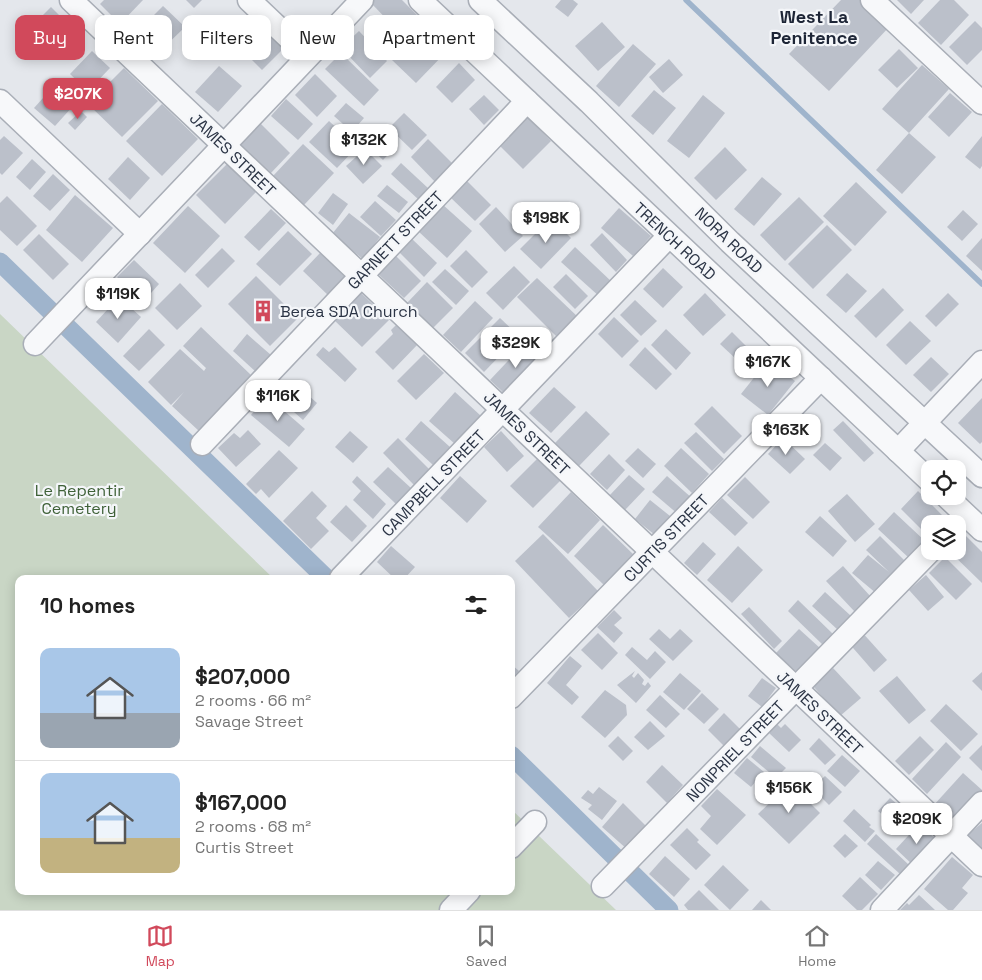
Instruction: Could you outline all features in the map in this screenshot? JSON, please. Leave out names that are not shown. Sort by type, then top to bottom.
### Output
[{"type":"street","name":"JAMES STREET","points":[[71,0],[982,865]]},
{"type":"street","points":[[249,0],[281,30]]},
{"type":"street","points":[[348,15],[362,0]]},
{"type":"street","name":"TRENCH ROAD","points":[[420,0],[921,473]]},
{"type":"street","name":"NORA ROAD","points":[[480,0],[588,102],[730,242],[982,476]]},
{"type":"street","points":[[872,0],[982,103]]},
{"type":"street","points":[[39,339],[64,315],[304,60]]},
{"type":"street","points":[[0,101],[140,234]]},
{"type":"street","name":"GARNETT STREET","points":[[202,444],[527,101]]},
{"type":"street","name":"CAMPBELL STREET","points":[[344,575],[669,236]]},
{"type":"street","points":[[898,451],[982,362]]},
{"type":"street","name":"CURTIS STREET","points":[[515,693],[821,378]]},
{"type":"street","points":[[966,522],[982,530]]},
{"type":"street","name":"NONPRIEL STREET","points":[[603,886],[921,560]]},
{"type":"street","points":[[882,910],[982,803]]},
{"type":"street","points":[[515,843],[535,822]]},
{"type":"street","points":[[451,910],[465,895]]},
{"type":"green space","name":"Le Repentir Cemetery","points":[[0,314],[270,575],[15,575],[15,895],[515,895],[515,813],[616,910],[0,910]]},
{"type":"building","points":[[104,0],[143,0],[129,15],[111,15],[100,4]]},
{"type":"building","points":[[186,0],[202,0],[194,8]]},
{"type":"building","points":[[373,0],[402,0],[417,15],[383,15],[371,3]]},
{"type":"building","points":[[561,0],[573,0],[578,4],[568,17],[555,7]]},
{"type":"building","points":[[841,0],[863,0],[890,26],[829,91],[789,54]]},
{"type":"building","points":[[897,0],[924,0],[911,14]]},
{"type":"building","points":[[940,0],[954,0],[969,15],[941,45],[918,23]]},
{"type":"building","points":[[163,6],[182,24],[182,30],[172,40],[172,15],[154,15]]},
{"type":"building","points":[[51,7],[59,15],[43,15]]},
{"type":"building","points":[[975,21],[982,28],[982,50],[967,65],[949,47]]},
{"type":"building","points":[[602,22],[625,47],[598,71],[575,46]]},
{"type":"building","points":[[359,31],[364,36],[364,60],[387,61],[370,78],[353,60],[354,36]]},
{"type":"building","points":[[271,35],[281,45],[281,51],[262,70],[252,60],[271,60]]},
{"type":"building","points":[[633,44],[656,64],[619,107],[596,86]]},
{"type":"building","points":[[899,49],[918,68],[897,88],[878,70]]},
{"type":"building","points":[[92,51],[95,54],[95,60],[102,60],[110,68],[88,91],[70,74]]},
{"type":"building","points":[[669,59],[683,75],[663,93],[649,77]]},
{"type":"building","points":[[334,60],[348,60],[379,90],[364,106],[325,69]]},
{"type":"building","points":[[392,60],[438,60],[416,83]]},
{"type":"building","points":[[459,63],[475,80],[452,103],[436,87]]},
{"type":"building","points":[[922,65],[949,89],[909,133],[882,109]]},
{"type":"building","points":[[219,66],[242,86],[218,112],[195,92]]},
{"type":"building","points":[[124,68],[158,101],[122,137],[88,104]]},
{"type":"building","points":[[315,74],[337,96],[317,117],[295,95]]},
{"type":"building","points":[[61,78],[82,96],[55,126],[34,108]]},
{"type":"building","points":[[654,90],[676,108],[653,135],[631,116]]},
{"type":"building","points":[[950,93],[972,112],[949,137],[928,117]]},
{"type":"building","points":[[484,95],[499,110],[484,125],[469,109]]},
{"type":"building","points":[[703,95],[725,113],[689,158],[667,141]]},
{"type":"building","points":[[286,99],[313,124],[298,140],[271,116]]},
{"type":"building","points":[[346,103],[364,118],[352,132],[334,116]]},
{"type":"building","points":[[162,104],[198,139],[162,176],[126,141]]},
{"type":"building","points":[[81,111],[87,117],[75,130],[68,123]]},
{"type":"building","points":[[404,113],[427,135],[412,150],[389,128]]},
{"type":"building","points":[[525,115],[551,141],[523,169],[496,142]]},
{"type":"building","points":[[329,121],[357,147],[337,168],[309,142]]},
{"type":"building","points":[[260,123],[290,153],[270,174],[239,144]]},
{"type":"building","points":[[382,131],[397,145],[383,160],[368,146]]},
{"type":"building","points":[[909,133],[936,157],[902,194],[876,170]]},
{"type":"building","points":[[4,136],[23,153],[2,175],[0,173],[0,140]]},
{"type":"building","points":[[982,136],[982,166],[980,169],[965,157]]},
{"type":"building","points":[[428,139],[456,167],[438,185],[411,157]]},
{"type":"building","points":[[303,144],[334,173],[304,205],[273,176]]},
{"type":"building","points":[[725,147],[747,170],[716,200],[694,178]]},
{"type":"building","points":[[365,149],[382,166],[363,184],[346,166]]},
{"type":"building","points":[[128,157],[150,178],[130,200],[108,179]]},
{"type":"building","points":[[32,159],[46,172],[30,190],[16,177]]},
{"type":"building","points":[[401,163],[429,189],[419,200],[391,174]]},
{"type":"building","points":[[227,164],[256,192],[225,224],[196,195]]},
{"type":"building","points":[[53,174],[70,190],[50,211],[33,196]]},
{"type":"building","points":[[762,177],[782,194],[754,226],[734,209]]},
{"type":"building","points":[[467,181],[491,205],[475,221],[450,197]]},
{"type":"building","points":[[856,182],[887,212],[855,246],[823,216]]},
{"type":"building","points":[[387,185],[408,202],[399,213],[377,196]]},
{"type":"building","points":[[333,193],[348,204],[333,225],[318,213]]},
{"type":"building","points":[[75,195],[113,228],[82,262],[46,230]]},
{"type":"building","points":[[7,196],[37,226],[17,246],[0,230],[0,203]]},
{"type":"building","points":[[799,197],[824,222],[785,261],[760,235]]},
{"type":"building","points":[[375,201],[396,220],[381,236],[360,217]]},
{"type":"building","points":[[442,204],[472,231],[447,258],[418,231]]},
{"type":"building","points":[[188,206],[220,236],[185,273],[153,243]]},
{"type":"building","points":[[496,207],[523,236],[505,252],[479,224]]},
{"type":"building","points":[[619,208],[651,236],[633,256],[601,228]]},
{"type":"building","points":[[271,209],[286,223],[259,251],[244,237]]},
{"type":"building","points":[[963,210],[978,224],[962,241],[947,227]]},
{"type":"building","points":[[349,213],[380,237],[363,259],[332,234]]},
{"type":"building","points":[[551,218],[571,238],[541,269],[520,249]]},
{"type":"building","points":[[827,225],[852,250],[813,289],[788,264]]},
{"type":"building","points":[[288,231],[312,254],[280,286],[256,264]]},
{"type":"building","points":[[602,233],[627,260],[616,272],[590,245]]},
{"type":"building","points":[[39,234],[69,264],[53,280],[23,250]]},
{"type":"building","points":[[410,237],[437,263],[424,277],[397,250]]},
{"type":"building","points":[[982,238],[982,271],[966,256]]},
{"type":"building","points":[[575,247],[613,283],[600,297],[561,262]]},
{"type":"building","points":[[222,248],[235,261],[208,288],[195,275]]},
{"type":"building","points":[[466,250],[488,272],[472,288],[450,266]]},
{"type":"building","points":[[320,253],[348,280],[331,298],[303,271]]},
{"type":"building","points":[[394,254],[421,281],[404,298],[376,272]]},
{"type":"building","points":[[134,260],[159,284],[143,302],[117,277]]},
{"type":"building","points":[[514,266],[530,282],[503,310],[486,293]]},
{"type":"building","points":[[663,268],[683,287],[663,308],[643,289]]},
{"type":"building","points":[[445,269],[469,291],[456,305],[432,282]]},
{"type":"building","points":[[847,273],[867,291],[846,313],[826,295]]},
{"type":"building","points":[[566,274],[588,296],[575,309],[553,287]]},
{"type":"building","name":"Berea SDA Church","points":[[256,276],[298,318],[270,346],[228,304]]},
{"type":"building","points":[[537,278],[579,318],[558,338],[517,297]]},
{"type":"building","points":[[427,282],[453,308],[433,328],[407,303]]},
{"type":"building","points":[[180,283],[202,306],[177,330],[155,308]]},
{"type":"building","points":[[883,288],[904,310],[876,338],[854,316]]},
{"type":"building","points":[[361,293],[389,320],[362,347],[334,320]]},
{"type":"building","points":[[705,293],[726,315],[703,336],[683,315]]},
{"type":"building","points":[[948,293],[959,304],[936,327],[925,316]]},
{"type":"building","points":[[119,297],[141,317],[118,343],[96,322]]},
{"type":"building","points":[[635,300],[657,321],[641,336],[620,315]]},
{"type":"building","points":[[475,301],[493,318],[461,352],[443,335]]},
{"type":"building","points":[[614,317],[639,341],[622,358],[598,334]]},
{"type":"building","points":[[500,318],[519,336],[484,372],[465,353]]},
{"type":"building","points":[[910,321],[931,341],[906,365],[886,345]]},
{"type":"building","points":[[398,323],[419,343],[393,370],[375,352],[393,334],[391,330]]},
{"type":"building","points":[[201,327],[251,375],[199,431],[172,406],[184,392],[171,405],[148,382],[180,349],[204,371],[206,368],[183,346]]},
{"type":"building","points":[[149,329],[165,345],[139,371],[123,356]]},
{"type":"building","points":[[666,329],[691,353],[676,370],[651,345]]},
{"type":"building","points":[[732,332],[748,348],[736,359],[720,344]]},
{"type":"building","points":[[247,334],[271,355],[256,372],[233,351]]},
{"type":"building","points":[[525,343],[541,360],[506,395],[490,380]]},
{"type":"building","points":[[323,347],[329,352],[335,347],[357,369],[345,382],[316,355]]},
{"type":"building","points":[[645,347],[672,374],[656,390],[629,365]]},
{"type":"building","points":[[424,354],[444,373],[416,400],[397,381]]},
{"type":"building","points":[[931,357],[949,374],[931,392],[913,375]]},
{"type":"building","points":[[768,360],[795,381],[768,415],[741,394]]},
{"type":"building","points":[[291,380],[317,403],[303,420],[276,396]]},
{"type":"building","points":[[554,387],[576,407],[551,433],[529,413]]},
{"type":"building","points":[[455,392],[481,416],[455,444],[429,421]]},
{"type":"building","points":[[267,396],[305,429],[289,447],[251,415]]},
{"type":"building","points":[[982,398],[982,442],[980,444],[958,423]]},
{"type":"building","points":[[712,406],[742,436],[724,454],[694,424]]},
{"type":"building","points":[[586,411],[610,434],[578,467],[554,444]]},
{"type":"building","points":[[421,421],[450,447],[433,465],[405,439]]},
{"type":"building","points":[[843,421],[874,453],[864,462],[833,430]]},
{"type":"building","points":[[248,430],[261,444],[236,467],[218,448],[234,433],[240,438]]},
{"type":"building","points":[[350,431],[368,447],[353,463],[335,447]]},
{"type":"building","points":[[501,431],[524,456],[507,472],[484,447]]},
{"type":"building","points":[[696,432],[724,459],[712,471],[684,443]]},
{"type":"building","points":[[398,438],[431,471],[415,486],[383,453]]},
{"type":"building","points":[[783,438],[805,459],[790,474],[768,454]]},
{"type":"building","points":[[825,443],[842,458],[830,471],[813,455]]},
{"type":"building","points":[[638,448],[656,464],[643,478],[625,461]]},
{"type":"building","points":[[681,448],[709,474],[692,493],[664,466]]},
{"type":"building","points":[[279,450],[298,468],[269,498],[261,489],[256,494],[246,484]]},
{"type":"building","points":[[609,454],[625,470],[607,490],[590,474]]},
{"type":"building","points":[[538,458],[560,481],[533,508],[510,486]]},
{"type":"building","points":[[388,467],[411,488],[396,504],[373,482]]},
{"type":"building","points":[[629,475],[645,489],[625,510],[609,496]]},
{"type":"building","points":[[357,476],[386,504],[373,519],[353,500],[361,491],[352,482]]},
{"type":"building","points":[[460,476],[487,501],[467,523],[440,498]]},
{"type":"building","points":[[667,476],[693,499],[679,515],[652,492]]},
{"type":"building","points":[[745,477],[770,502],[753,519],[727,495]]},
{"type":"building","points":[[312,491],[327,506],[316,518],[329,531],[311,549],[283,521]]},
{"type":"building","points":[[918,491],[921,494],[921,505],[932,505],[942,515],[921,515],[921,529],[901,509]]},
{"type":"building","points":[[571,492],[600,520],[568,554],[538,527]]},
{"type":"building","points":[[847,494],[875,524],[855,542],[828,511]]},
{"type":"building","points":[[722,498],[748,523],[735,536],[709,512]]},
{"type":"building","points":[[650,500],[670,516],[655,535],[635,519]]},
{"type":"building","points":[[346,505],[367,526],[352,542],[330,522]]},
{"type":"building","points":[[894,512],[921,537],[921,545],[909,558],[878,529]]},
{"type":"building","points":[[820,516],[847,541],[833,557],[805,532]]},
{"type":"building","points":[[603,525],[634,555],[605,586],[574,556]]},
{"type":"building","points":[[543,534],[598,591],[569,618],[515,561]]},
{"type":"building","points":[[880,536],[906,562],[877,594],[852,573],[868,555],[889,572],[866,550]]},
{"type":"building","points":[[966,536],[982,552],[982,583],[958,560],[966,560]]},
{"type":"building","points":[[703,542],[716,554],[697,575],[684,563]]},
{"type":"building","points":[[391,546],[415,567],[408,575],[391,575],[377,562]]},
{"type":"building","points":[[738,546],[763,570],[732,603],[707,580]]},
{"type":"building","points":[[942,560],[948,560],[972,584],[956,600],[929,573]]},
{"type":"building","points":[[843,566],[871,597],[855,612],[826,581]]},
{"type":"building","points":[[926,575],[944,597],[928,611],[909,590]]},
{"type":"building","points":[[825,592],[851,616],[838,630],[812,606]]},
{"type":"building","points":[[798,600],[834,635],[824,646],[788,611]]},
{"type":"building","points":[[749,607],[782,641],[774,649],[741,614]]},
{"type":"building","points":[[614,610],[622,618],[614,625],[623,633],[614,643],[597,627]]},
{"type":"building","points":[[659,629],[670,639],[680,629],[693,641],[673,661],[649,639]]},
{"type":"building","points":[[799,629],[821,649],[798,673],[776,653]]},
{"type":"building","points":[[860,630],[887,660],[874,672],[847,641]]},
{"type":"building","points":[[598,633],[618,653],[602,670],[581,650]]},
{"type":"building","points":[[632,647],[647,660],[655,651],[666,662],[650,679],[625,655]]},
{"type":"building","points":[[570,656],[582,666],[566,685],[579,697],[572,705],[547,683]]},
{"type":"building","points":[[515,668],[519,671],[515,676]]},
{"type":"building","points":[[833,668],[861,698],[840,716],[813,686]]},
{"type":"building","points":[[635,671],[632,676],[634,678],[638,673],[644,680],[642,684],[645,686],[648,682],[651,686],[636,703],[617,685]]},
{"type":"building","points":[[982,672],[982,691],[972,681]]},
{"type":"building","points":[[680,673],[701,691],[684,710],[663,692]]},
{"type":"building","points":[[897,676],[926,710],[909,724],[879,691]]},
{"type":"building","points":[[762,678],[776,688],[762,707],[748,696]]},
{"type":"building","points":[[605,690],[626,705],[627,715],[605,738],[581,717]]},
{"type":"building","points":[[702,693],[719,709],[704,724],[687,709]]},
{"type":"building","points":[[660,695],[680,714],[666,728],[646,710]]},
{"type":"building","points":[[946,704],[978,734],[961,751],[930,721]]},
{"type":"building","points":[[724,713],[743,732],[726,748],[708,730]]},
{"type":"building","points":[[650,721],[665,736],[648,750],[634,737]]},
{"type":"building","points":[[777,724],[781,728],[785,724],[801,740],[789,752],[769,733]]},
{"type":"building","points":[[618,736],[633,751],[623,761],[608,746]]},
{"type":"building","points":[[920,736],[934,750],[909,775],[895,761]]},
{"type":"building","points":[[819,738],[836,755],[825,765],[809,749]]},
{"type":"building","points":[[946,742],[961,757],[927,794],[912,779]]},
{"type":"building","points":[[982,745],[982,771],[969,758]]},
{"type":"building","points":[[760,746],[786,768],[776,778],[751,757]]},
{"type":"building","points":[[842,755],[860,771],[845,787],[827,771]]},
{"type":"building","points":[[747,758],[764,772],[751,787],[734,773]]},
{"type":"building","points":[[662,765],[683,785],[667,803],[646,782]]},
{"type":"building","points":[[963,773],[982,790],[982,798],[957,827],[933,806]]},
{"type":"building","points":[[825,776],[842,792],[829,805],[812,788]]},
{"type":"building","points":[[790,783],[820,813],[789,844],[758,814]]},
{"type":"building","points":[[599,787],[617,801],[602,820],[588,809],[592,805],[581,798],[588,790],[593,794]]},
{"type":"building","points":[[717,789],[746,815],[717,845],[700,829],[711,816],[701,806]]},
{"type":"building","points":[[890,798],[897,804],[892,810],[902,819],[907,814],[912,818],[901,831],[878,811]]},
{"type":"building","points":[[623,803],[648,828],[628,850],[602,827]]},
{"type":"building","points":[[854,809],[871,825],[869,827],[875,831],[865,842],[843,821]]},
{"type":"building","points":[[982,823],[982,854],[966,836]]},
{"type":"building","points":[[919,824],[938,841],[914,866],[896,849]]},
{"type":"building","points":[[687,828],[699,840],[697,842],[711,855],[696,870],[670,845]]},
{"type":"building","points":[[845,834],[858,846],[845,858],[833,846]]},
{"type":"building","points":[[876,834],[909,865],[900,874],[867,844]]},
{"type":"building","points":[[665,856],[690,879],[674,897],[649,874]]},
{"type":"building","points":[[952,857],[973,875],[962,888],[968,893],[953,910],[948,910],[924,889]]},
{"type":"building","points":[[878,861],[895,875],[881,890],[865,875]]},
{"type":"building","points":[[723,865],[749,890],[730,910],[704,885]]},
{"type":"building","points":[[860,877],[878,894],[862,910],[857,910],[842,896]]},
{"type":"building","points":[[699,890],[719,910],[688,910],[684,905]]},
{"type":"building","points":[[919,895],[935,910],[900,910],[907,903],[909,905]]},
{"type":"building","points":[[761,900],[771,910],[752,910]]},
{"type":"waterway","points":[[686,0],[982,284]]},
{"type":"waterway","points":[[0,262],[323,575]]},
{"type":"waterway","points":[[515,759],[669,910]]},
{"type":"place","name":"Berea SDA Church","points":[[263,311]]},
{"type":"district","name":"West La Penitence","points":[[814,27]]}]
